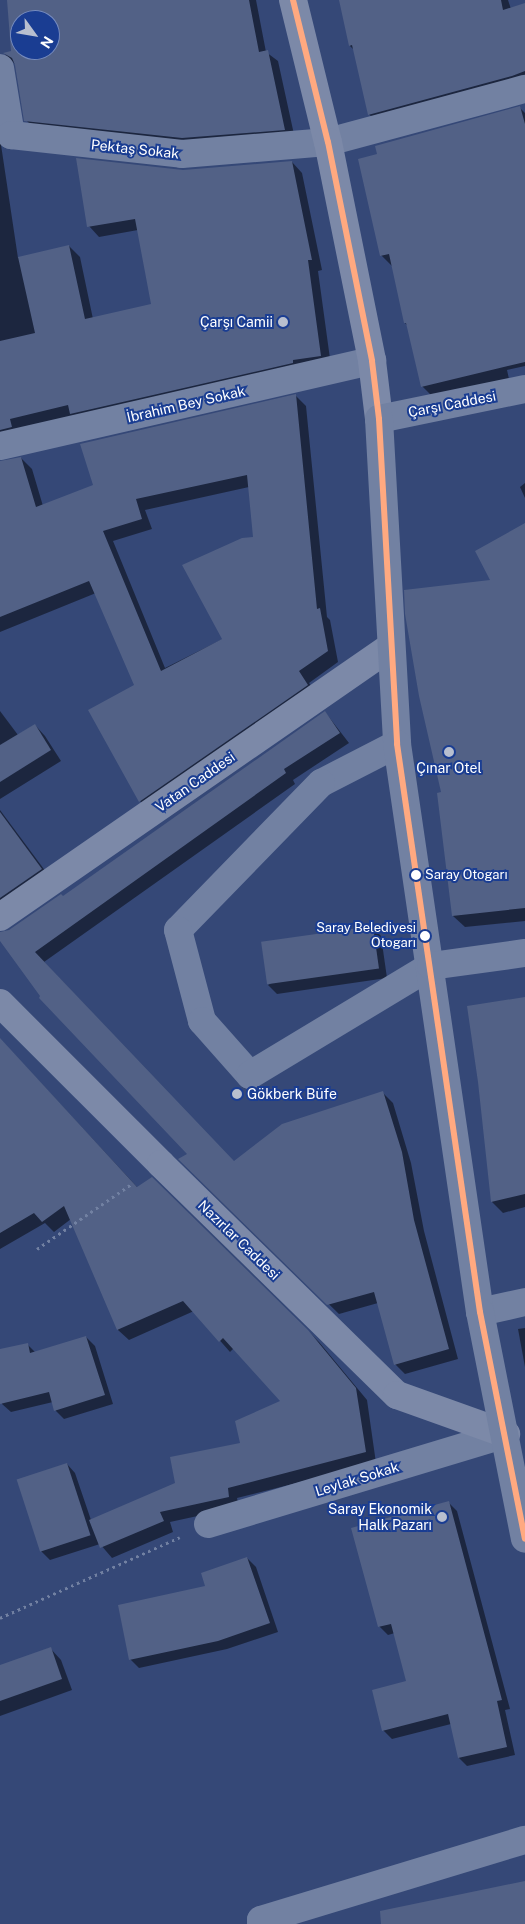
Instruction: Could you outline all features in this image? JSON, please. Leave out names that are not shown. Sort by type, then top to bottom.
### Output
[{"type":"main road","points":[[293,0],[328,142],[372,361],[379,419],[390,647],[397,744],[431,966],[480,1312],[522,1507],[525,1540]]},
{"type":"main road","name":"Pektaş Sokak","points":[[0,68],[10,135],[182,154],[328,142]]},
{"type":"main road","points":[[328,142],[525,89]]},
{"type":"main road","name":"İbrahim Bey Sokak","points":[[0,446],[372,361]]},
{"type":"main road","name":"Çarşı Caddesi","points":[[379,419],[525,389]]},
{"type":"main road","name":"Vatan Caddesi","points":[[0,916],[390,647]]},
{"type":"main road","points":[[397,744],[321,783],[178,930],[202,1021],[250,1075],[431,966],[525,953]]},
{"type":"main road","name":"Nazırlar Caddesi","points":[[0,1003],[161,1164],[397,1394],[506,1434]]},
{"type":"main road","points":[[480,1312],[525,1302]]},
{"type":"main road","name":"Leylak Sokak","points":[[208,1524],[506,1434]]},
{"type":"main road","points":[[261,1924],[260,1920],[525,1840]]},
{"type":"path","points":[[37,1249],[161,1164]]},
{"type":"path","points":[[0,1618],[208,1524]]},
{"type":"building","points":[[7,0],[249,0],[259,52],[268,50],[285,130],[182,138],[24,121],[13,60],[60,60],[60,10],[10,10],[10,38]]},
{"type":"building","points":[[339,0],[501,0],[503,10],[525,3],[525,71],[368,115],[352,45],[349,46]]},
{"type":"building","points":[[10,51],[10,57],[3,53]]},
{"type":"building","points":[[520,106],[525,124],[525,362],[421,387],[406,323],[404,323],[389,254],[380,256],[358,159],[377,154],[375,146]]},
{"type":"building","points":[[76,158],[183,170],[292,161],[312,260],[308,260],[321,356],[293,360],[293,363],[70,414],[68,405],[10,419],[12,427],[0,430],[0,341],[35,333],[18,257],[69,245],[85,319],[151,304],[135,219],[87,227]]},
{"type":"building","points":[[296,394],[317,609],[320,608],[328,651],[299,671],[308,685],[139,802],[88,710],[134,685],[89,581],[0,617],[0,461],[21,457],[36,507],[93,485],[80,444]],"holes":[[[247,475],[253,537],[242,538],[182,565],[222,639],[161,671],[103,531],[142,519],[136,499]]]},
{"type":"building","points":[[525,523],[525,908],[452,916],[437,793],[441,792],[419,696],[405,614],[404,590],[490,580],[475,551]]},
{"type":"building","points":[[325,711],[340,733],[284,769],[286,773],[35,952],[234,1161],[282,1124],[383,1091],[402,1152],[414,1220],[449,1349],[394,1365],[374,1292],[327,1305],[178,1159],[187,1154],[39,998],[40,996],[0,941],[0,932],[9,930],[61,894],[63,896]]},
{"type":"building","points":[[35,724],[51,750],[0,782],[0,745]]},
{"type":"building","points":[[0,812],[42,869],[0,898]]},
{"type":"building","points":[[373,926],[379,969],[267,984],[261,942]]},
{"type":"building","points":[[525,997],[525,1194],[491,1202],[478,1082],[467,1006]]},
{"type":"building","points":[[0,1038],[137,1187],[152,1177],[308,1330],[356,1388],[366,1452],[228,1488],[229,1497],[160,1512],[164,1521],[100,1548],[89,1520],[175,1483],[170,1457],[240,1443],[235,1421],[280,1401],[223,1338],[219,1342],[183,1301],[117,1330],[64,1206],[42,1222],[34,1213],[0,1233]]},
{"type":"building","points":[[86,1336],[105,1395],[54,1411],[49,1392],[0,1404],[0,1349],[28,1343],[30,1353]]},
{"type":"building","points":[[67,1463],[90,1535],[40,1552],[17,1479]]},
{"type":"building","points":[[449,1501],[502,1700],[497,1701],[507,1747],[458,1758],[448,1714],[382,1731],[372,1690],[406,1681],[391,1624],[378,1627],[351,1528]]},
{"type":"building","points":[[247,1557],[270,1623],[218,1641],[129,1660],[118,1605],[205,1586],[201,1573]]},
{"type":"building","points":[[51,1647],[62,1679],[0,1701],[0,1665]]},
{"type":"building","points":[[525,1881],[525,1924],[381,1924],[380,1911]]},
{"type":"transit line","points":[[293,0],[328,142],[372,361],[379,419],[397,744],[480,1312],[525,1539]]},
{"type":"place","name":"Çarşı Camii","points":[[283,322]]},
{"type":"place","name":"Çınar Otel","points":[[449,752]]},
{"type":"place","name":"Saray Otogarı","points":[[416,875]]},
{"type":"place","name":"Saray Belediyesi Otogarı","points":[[425,936]]},
{"type":"place","name":"Gökberk Büfe","points":[[237,1094]]},
{"type":"place","name":"Saray Ekonomik Halk Pazarı","points":[[442,1517]]}]
